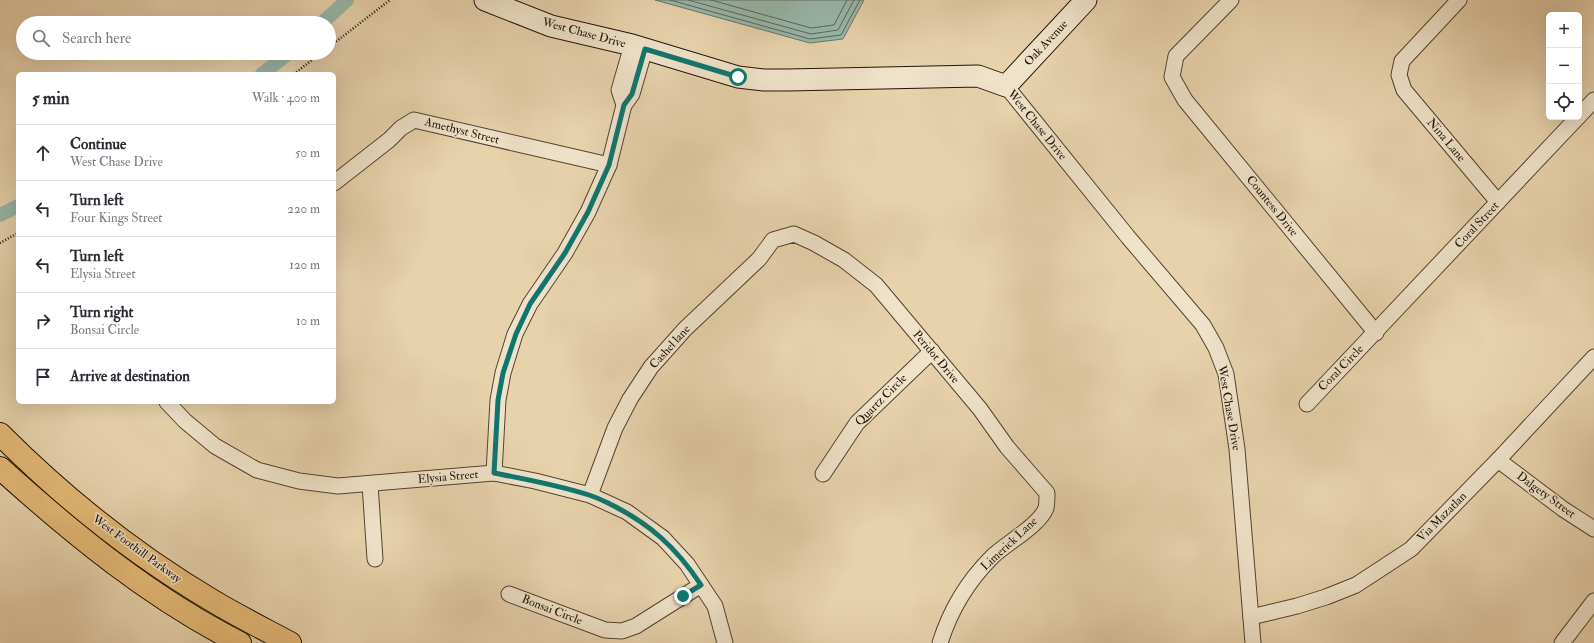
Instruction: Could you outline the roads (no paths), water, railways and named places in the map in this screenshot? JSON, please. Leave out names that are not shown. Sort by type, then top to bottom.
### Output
[{"type":"main road","name":"West Foothill Parkway","points":[[0,434],[58,489],[96,521],[140,554],[213,601],[290,643]]},
{"type":"main road","name":"West Foothill Parkway","points":[[0,468],[78,536],[124,571],[171,603],[240,643]]},
{"type":"street","name":"West Chase Drive","points":[[485,0],[551,26],[638,47],[738,77],[764,80],[978,76],[1006,86],[1128,237],[1203,325],[1216,348],[1226,374],[1237,449],[1253,643]]},
{"type":"street","name":"Oak Avenue","points":[[1006,86],[1086,0]]},
{"type":"street","name":"Countess Drive","points":[[1231,0],[1176,56],[1172,77],[1185,100],[1376,332]]},
{"type":"street","name":"Nina Lane","points":[[1458,0],[1402,61],[1399,75],[1404,90],[1498,202]]},
{"type":"street","points":[[494,473],[498,400],[503,373],[516,334],[530,304],[565,253],[588,212],[609,165],[624,105],[632,94],[638,47]]},
{"type":"street","name":"Coral Street","points":[[1582,112],[1594,100]]},
{"type":"street","name":"Amethyst Street","points":[[336,181],[390,140],[401,128],[414,120],[609,165]]},
{"type":"street","name":"Coral Street","points":[[1376,332],[1574,120]]},
{"type":"street","name":"Peridot Drive","points":[[794,234],[814,243],[844,260],[876,284],[980,409],[1007,447],[1047,493],[1046,509]]},
{"type":"street","name":"Cashel lane","points":[[590,495],[615,428],[630,398],[651,367],[685,329],[759,259],[773,240],[794,234]]},
{"type":"street","name":"Coral Circle","points":[[1307,404],[1376,332]]},
{"type":"street","name":"Quartz Circle","points":[[823,474],[857,423],[932,351]]},
{"type":"street","name":"Via Mazatlan","points":[[1250,617],[1297,606],[1326,597],[1356,585],[1412,549],[1594,357]]},
{"type":"street","name":"Elysia Street","points":[[169,404],[185,421],[215,446],[256,470],[299,481],[338,486],[494,473],[536,481],[590,495],[626,512],[663,538],[687,564],[715,606],[725,643]]},
{"type":"street","name":"Dalgety Street","points":[[1498,460],[1563,509],[1594,529]]},
{"type":"street","points":[[370,484],[375,559]]},
{"type":"street","name":"Limerick Lane","points":[[940,643],[955,605],[972,580],[992,557],[1034,524],[1046,509]]},
{"type":"street","name":"Bonsai Circle","points":[[510,594],[605,630],[622,631],[636,626],[701,585]]},
{"type":"street","points":[[1562,643],[1594,601]]},
{"type":"water","points":[[655,0],[864,0],[843,39],[810,43]]},
{"type":"waterway","points":[[330,16],[347,0]]},
{"type":"waterway","points":[[265,72],[280,60]]},
{"type":"waterway","points":[[0,215],[16,207]]}]
